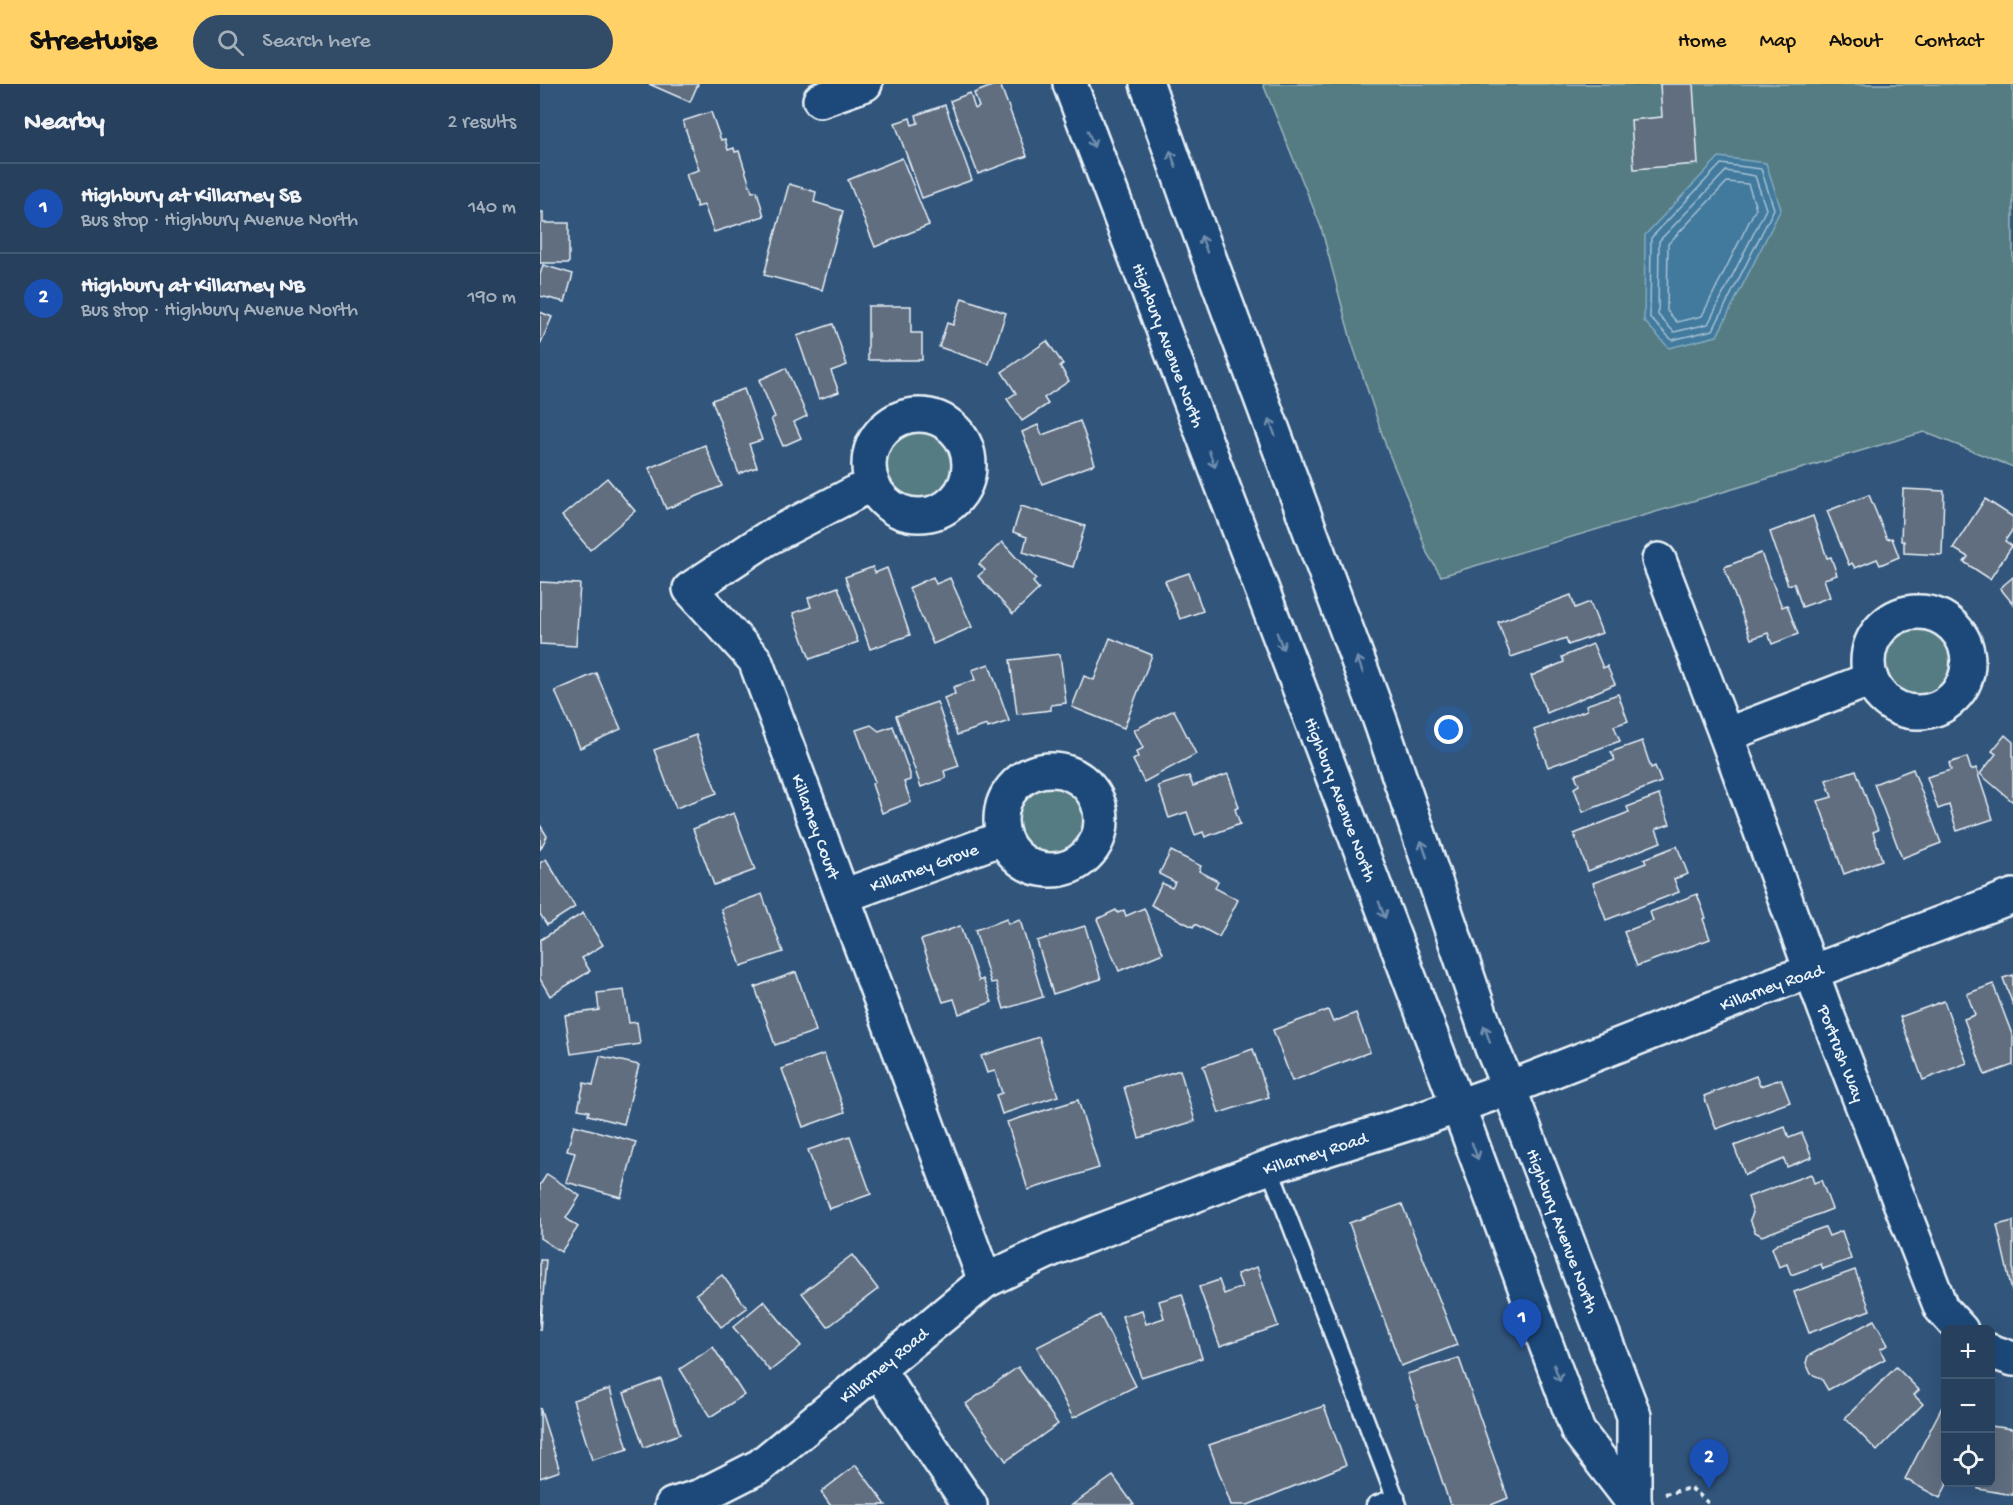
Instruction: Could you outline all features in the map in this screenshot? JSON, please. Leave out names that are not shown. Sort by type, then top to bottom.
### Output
[{"type":"street","points":[[819,100],[865,84]]},
{"type":"street","name":"Highbury Avenue North","points":[[1070,84],[1432,1043],[1458,1106],[1578,1431],[1635,1503]]},
{"type":"street","name":"Highbury Avenue North","points":[[1147,84],[1380,720],[1492,1048],[1634,1416],[1635,1503]]},
{"type":"street","name":"Killarney Court","points":[[872,484],[766,538],[690,589],[755,660],[985,1281]]},
{"type":"street","name":"Portrush Way","points":[[1659,560],[1726,735],[1812,972],[1941,1308],[1957,1325]]},
{"type":"street","points":[[1726,735],[1871,679]]},
{"type":"street","name":"Killarney Grove","points":[[843,896],[1003,838]]},
{"type":"street","name":"Killarney Road","points":[[672,1505],[701,1496],[760,1466],[985,1281],[1052,1249],[1269,1167],[1509,1088],[1785,980],[1812,972],[2013,896]]},
{"type":"street","points":[[1995,1353],[2013,1359]]},
{"type":"street","points":[[878,1370],[970,1505]]},
{"type":"lane","points":[[1269,1167],[1397,1501],[1375,1505]]},
{"type":"path","points":[[1635,1503],[1691,1488],[1711,1505]]},
{"type":"green space","points":[[1263,84],[2013,84],[2013,467],[1924,432],[1441,576],[1427,553],[1387,449],[1351,340],[1321,227]]},
{"type":"green space","points":[[927,433],[939,439],[948,448],[954,460],[952,480],[944,491],[927,501],[913,501],[896,491],[888,480],[886,460],[896,443],[907,435]]},
{"type":"green space","points":[[1911,628],[1925,628],[1937,633],[1947,643],[1952,662],[1947,681],[1937,691],[1925,696],[1911,696],[1899,691],[1889,681],[1884,669],[1884,655],[1889,643],[1899,633]]},
{"type":"green space","points":[[1045,787],[1059,787],[1071,792],[1081,802],[1086,821],[1081,840],[1071,850],[1059,855],[1045,855],[1033,850],[1023,840],[1018,828],[1018,814],[1023,802],[1033,792]]},
{"type":"water","points":[[1719,157],[1766,163],[1781,209],[1717,336],[1669,348],[1644,321],[1645,235]]},
{"type":"building","points":[[649,84],[698,84],[690,102]]},
{"type":"building","points":[[1000,84],[1027,156],[978,174],[950,101],[970,93],[975,109],[979,107],[974,93]]},
{"type":"building","points":[[1660,84],[1693,84],[1698,164],[1634,169],[1631,120],[1662,117]]},
{"type":"building","points":[[945,105],[972,180],[922,198],[895,123],[910,118],[912,125],[918,123],[916,115]]},
{"type":"building","points":[[711,112],[721,140],[725,139],[728,150],[734,148],[735,152],[739,151],[752,192],[757,191],[764,216],[714,232],[704,205],[697,207],[686,174],[699,170],[683,121]]},
{"type":"building","points":[[902,158],[929,225],[875,247],[848,180]]},
{"type":"building","points":[[789,184],[816,192],[814,202],[843,211],[822,290],[764,275]]},
{"type":"building","points":[[540,212],[543,212],[543,223],[569,223],[569,263],[540,263]]},
{"type":"building","points":[[543,265],[573,274],[565,302],[540,296],[540,275]]},
{"type":"building","points":[[962,298],[1006,313],[989,364],[939,347],[947,323],[953,325]]},
{"type":"building","points":[[868,306],[911,306],[911,333],[922,333],[922,360],[868,360]]},
{"type":"building","points":[[540,312],[552,317],[540,345]]},
{"type":"building","points":[[833,324],[847,365],[831,371],[839,392],[819,399],[797,336]]},
{"type":"building","points":[[1047,341],[1063,364],[1060,366],[1069,381],[1044,398],[1048,404],[1022,421],[1007,399],[1016,393],[1002,372]]},
{"type":"building","points":[[786,368],[807,416],[794,422],[801,438],[783,446],[771,419],[775,417],[759,380]]},
{"type":"building","points":[[744,389],[762,440],[749,444],[757,467],[739,474],[712,400]]},
{"type":"building","points":[[1080,421],[1095,464],[1042,484],[1022,432],[1038,425],[1042,435]]},
{"type":"building","points":[[705,445],[722,486],[666,509],[649,468]]},
{"type":"building","points":[[607,478],[635,511],[590,550],[562,516]]},
{"type":"building","points":[[1903,489],[1944,491],[1942,555],[1904,553],[1904,541],[1901,541]]},
{"type":"building","points":[[1869,495],[1887,539],[1892,538],[1899,557],[1880,565],[1877,559],[1855,568],[1852,563],[1849,565],[1827,511]]},
{"type":"building","points":[[1985,499],[2013,517],[2013,529],[2005,541],[2012,546],[1990,579],[1964,562],[1968,557],[1953,548]]},
{"type":"building","points":[[1021,506],[1085,526],[1073,567],[1023,552],[1027,537],[1013,532]]},
{"type":"building","points":[[1813,516],[1827,558],[1831,557],[1837,575],[1824,579],[1830,597],[1802,607],[1794,583],[1788,585],[1770,532]]},
{"type":"building","points":[[1002,542],[1036,579],[1033,582],[1039,589],[1013,614],[978,576],[985,570],[979,564]]},
{"type":"building","points":[[1761,553],[1782,607],[1787,605],[1798,634],[1772,644],[1768,633],[1751,639],[1724,567]]},
{"type":"building","points":[[873,567],[875,573],[887,568],[910,635],[870,649],[845,577]]},
{"type":"building","points":[[1189,573],[1203,611],[1180,619],[1165,581]]},
{"type":"building","points":[[933,577],[936,584],[950,578],[972,627],[933,644],[909,588]]},
{"type":"building","points":[[2013,577],[2013,604],[2000,588]]},
{"type":"building","points":[[540,582],[580,584],[576,646],[540,644]]},
{"type":"building","points":[[838,587],[858,642],[810,659],[793,613],[811,607],[808,598]]},
{"type":"building","points":[[1571,595],[1575,608],[1590,602],[1602,633],[1568,645],[1566,638],[1511,657],[1498,622]]},
{"type":"building","points":[[1110,638],[1152,655],[1124,728],[1072,707],[1084,676],[1094,680]]},
{"type":"building","points":[[1593,644],[1603,668],[1607,666],[1615,684],[1547,713],[1531,676],[1564,662],[1562,657]]},
{"type":"building","points":[[1060,654],[1066,703],[1051,705],[1051,710],[1017,714],[1010,660]]},
{"type":"building","points":[[989,664],[1009,721],[988,728],[987,725],[957,735],[944,698],[955,694],[953,687],[975,680],[972,670]]},
{"type":"building","points":[[596,673],[621,729],[580,748],[555,691]]},
{"type":"building","points":[[1618,694],[1628,721],[1614,726],[1620,741],[1548,767],[1534,730],[1587,710],[1586,705]]},
{"type":"building","points":[[937,702],[959,766],[944,771],[946,778],[921,787],[896,716]]},
{"type":"building","points":[[1174,710],[1196,754],[1144,782],[1133,760],[1138,757],[1136,752],[1143,748],[1134,730]]},
{"type":"building","points":[[871,725],[879,731],[893,726],[910,774],[910,780],[904,782],[911,802],[882,813],[872,784],[875,782],[856,730]]},
{"type":"building","points":[[696,735],[717,793],[676,808],[654,750]]},
{"type":"building","points":[[2005,735],[2013,742],[2013,802],[1980,774],[1996,754],[1992,751]]},
{"type":"building","points":[[1642,741],[1651,768],[1655,766],[1661,782],[1583,812],[1574,788],[1579,785],[1575,775],[1615,760],[1611,752]]},
{"type":"building","points":[[1967,757],[1971,770],[1976,768],[1993,819],[1957,831],[1949,805],[1938,809],[1927,777],[1951,770],[1949,763]]},
{"type":"building","points":[[1913,769],[1941,843],[1902,858],[1874,784]]},
{"type":"building","points":[[1856,770],[1878,830],[1873,832],[1882,860],[1844,874],[1818,801],[1832,797],[1826,780]]},
{"type":"building","points":[[1228,774],[1239,807],[1235,809],[1240,824],[1205,837],[1203,832],[1195,835],[1187,812],[1169,818],[1158,786],[1189,776],[1193,786]]},
{"type":"building","points":[[1659,795],[1670,824],[1656,829],[1661,842],[1588,871],[1574,834],[1629,812],[1627,807]]},
{"type":"building","points":[[734,813],[755,870],[714,885],[693,829]]},
{"type":"building","points":[[540,825],[547,836],[540,850]]},
{"type":"building","points":[[1677,846],[1688,874],[1674,879],[1679,892],[1606,920],[1593,883],[1646,863],[1644,859]]},
{"type":"building","points":[[1171,851],[1201,866],[1199,871],[1218,881],[1215,888],[1238,900],[1219,937],[1195,924],[1193,927],[1151,905],[1162,883],[1172,888],[1175,882],[1159,874]]},
{"type":"building","points":[[546,859],[575,907],[547,925],[540,914],[540,863]]},
{"type":"building","points":[[762,894],[783,952],[741,966],[721,909]]},
{"type":"building","points":[[1697,894],[1706,918],[1703,919],[1710,939],[1637,966],[1624,932],[1653,921],[1650,912]]},
{"type":"building","points":[[1144,908],[1163,953],[1119,971],[1097,919],[1116,910],[1118,913],[1124,910],[1126,916]]},
{"type":"building","points":[[583,913],[603,945],[582,958],[590,971],[550,996],[540,979],[540,940]]},
{"type":"building","points":[[1007,919],[1008,924],[1020,920],[1043,997],[1004,1009],[996,982],[991,983],[975,930]]},
{"type":"building","points":[[960,926],[979,981],[983,979],[992,1002],[959,1014],[954,999],[943,1002],[921,940]]},
{"type":"building","points":[[1085,926],[1101,979],[1053,994],[1037,941]]},
{"type":"building","points":[[796,972],[816,1031],[775,1045],[755,987]]},
{"type":"building","points":[[2013,975],[2013,1005],[2003,978]]},
{"type":"building","points":[[1993,984],[2013,1037],[2013,1065],[1985,1075],[1964,1019],[1975,1015],[1967,994]]},
{"type":"building","points":[[624,990],[629,1023],[637,1022],[640,1044],[571,1054],[565,1015],[599,1010],[597,993]]},
{"type":"building","points":[[1944,1001],[1967,1063],[1923,1080],[1900,1017]]},
{"type":"building","points":[[1328,1010],[1333,1022],[1356,1013],[1370,1052],[1292,1081],[1273,1030]]},
{"type":"building","points":[[1039,1037],[1058,1096],[1002,1114],[996,1095],[1002,1093],[995,1071],[987,1073],[981,1056]]},
{"type":"building","points":[[1253,1049],[1269,1097],[1219,1113],[1203,1066]]},
{"type":"building","points":[[824,1054],[845,1112],[803,1127],[782,1069]]},
{"type":"building","points":[[600,1056],[639,1065],[624,1124],[588,1115],[589,1111],[578,1109],[584,1083],[593,1085]]},
{"type":"building","points":[[1180,1070],[1195,1121],[1139,1138],[1124,1087]]},
{"type":"building","points":[[1756,1076],[1760,1086],[1781,1079],[1790,1102],[1716,1129],[1704,1096]]},
{"type":"building","points":[[1078,1100],[1099,1168],[1028,1190],[1007,1122]]},
{"type":"building","points":[[574,1125],[636,1142],[621,1197],[566,1182],[575,1153],[567,1151]]},
{"type":"building","points":[[1785,1127],[1789,1138],[1802,1133],[1812,1157],[1787,1167],[1784,1159],[1745,1175],[1734,1146]]},
{"type":"building","points":[[850,1136],[871,1194],[829,1209],[808,1150]]},
{"type":"building","points":[[547,1174],[580,1196],[566,1218],[578,1227],[561,1252],[540,1238],[540,1185]]},
{"type":"building","points":[[1811,1174],[1814,1183],[1821,1180],[1832,1209],[1762,1236],[1755,1232],[1750,1219],[1753,1213],[1748,1197]]},
{"type":"building","points":[[1402,1204],[1457,1345],[1401,1366],[1349,1223]]},
{"type":"building","points":[[2013,1221],[2013,1291],[2012,1291],[1997,1225]]},
{"type":"building","points":[[1825,1227],[1829,1236],[1842,1231],[1851,1259],[1823,1269],[1821,1264],[1791,1275],[1787,1264],[1779,1267],[1772,1248],[1779,1243]]},
{"type":"building","points":[[852,1255],[878,1289],[828,1327],[802,1293]]},
{"type":"building","points":[[540,1260],[546,1260],[540,1331]]},
{"type":"building","points":[[1257,1267],[1278,1326],[1220,1346],[1199,1287],[1219,1280],[1224,1294],[1242,1287],[1237,1274]]},
{"type":"building","points":[[1855,1270],[1870,1310],[1809,1333],[1794,1292]]},
{"type":"building","points":[[722,1275],[747,1308],[721,1327],[696,1294]]},
{"type":"building","points":[[1182,1294],[1202,1358],[1141,1377],[1122,1316],[1142,1310],[1146,1324],[1164,1318],[1159,1301]]},
{"type":"building","points":[[764,1301],[801,1346],[770,1371],[733,1327]]},
{"type":"building","points":[[1100,1315],[1136,1386],[1073,1418],[1037,1347]]},
{"type":"building","points":[[1874,1320],[1888,1345],[1880,1349],[1885,1359],[1828,1390],[1821,1378],[1811,1374],[1806,1363],[1808,1356]]},
{"type":"building","points":[[713,1347],[744,1395],[710,1417],[680,1369]]},
{"type":"building","points":[[1459,1358],[1508,1498],[1491,1505],[1450,1505],[1407,1374]]},
{"type":"building","points":[[1018,1367],[1058,1424],[1006,1461],[966,1404]]},
{"type":"building","points":[[1896,1367],[1919,1390],[1914,1395],[1923,1404],[1877,1451],[1845,1418]]},
{"type":"building","points":[[661,1379],[680,1434],[644,1447],[624,1393]]},
{"type":"building","points":[[610,1389],[628,1449],[592,1460],[573,1400]]},
{"type":"building","points":[[1324,1406],[1346,1465],[1248,1505],[1231,1505],[1209,1445]]},
{"type":"building","points":[[540,1408],[560,1471],[540,1478]]},
{"type":"building","points":[[1941,1409],[1941,1487],[1946,1487],[1940,1498],[1905,1479]]},
{"type":"building","points":[[1995,1427],[2013,1429],[2013,1495],[1978,1489],[1978,1487],[1995,1487]]},
{"type":"building","points":[[856,1465],[886,1505],[830,1505],[821,1492]]},
{"type":"building","points":[[1113,1476],[1134,1505],[1072,1505]]},
{"type":"place","name":"Highbury at Killarney SB","points":[[1522,1349]]},
{"type":"place","name":"Highbury at Killarney NB","points":[[1709,1489]]}]
